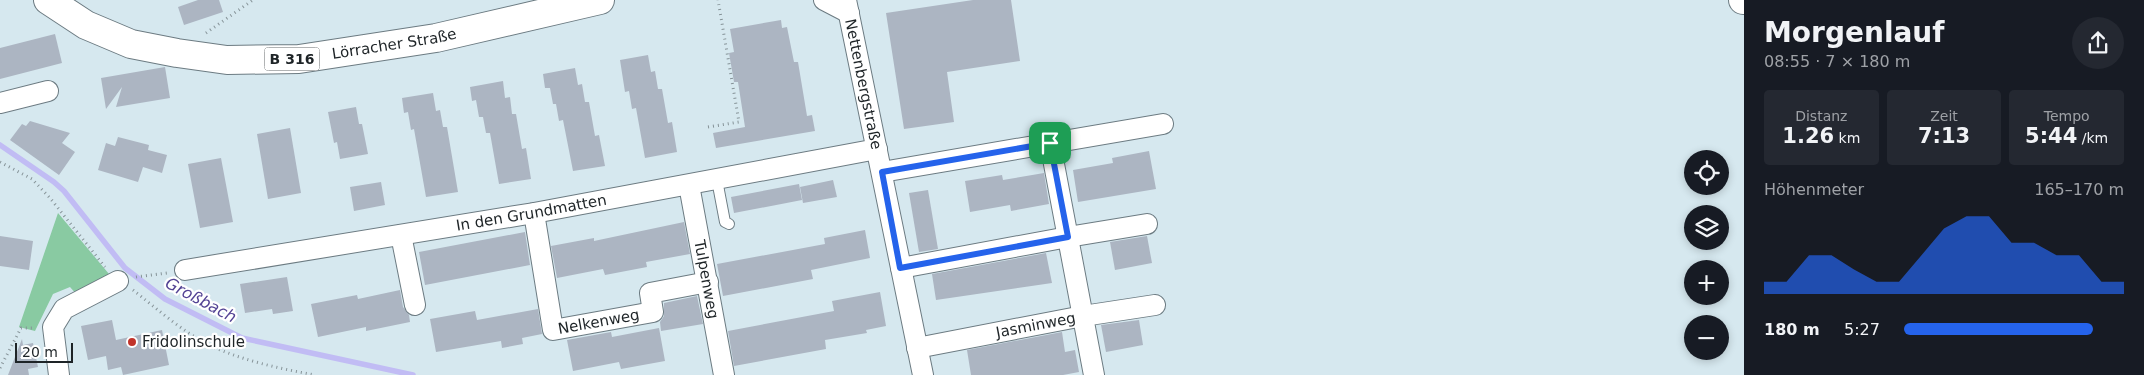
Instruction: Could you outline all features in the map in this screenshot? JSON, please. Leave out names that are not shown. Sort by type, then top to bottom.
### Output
[{"type":"main road","name":"Lörracher Straße","points":[[48,0],[86,25],[131,44],[227,60],[298,59],[436,38],[600,0]]},
{"type":"street","points":[[824,0],[847,6]]},
{"type":"street","name":"Nettenbergstraße","points":[[847,6],[923,375]]},
{"type":"street","points":[[0,103],[48,91]]},
{"type":"street","points":[[882,172],[1163,124]]},
{"type":"street","points":[[1050,143],[1094,375]]},
{"type":"street","name":"In den Grundmatten","points":[[185,270],[534,213],[877,149]]},
{"type":"street","name":"Tulpenweg","points":[[689,185],[724,375]]},
{"type":"street","name":"Nelkenweg","points":[[534,213],[553,330],[653,312],[650,292],[708,282]]},
{"type":"street","points":[[900,268],[1147,224]]},
{"type":"street","points":[[401,235],[415,305]]},
{"type":"street","points":[[59,375],[53,327],[64,309],[118,281]]},
{"type":"street","name":"Jasminweg","points":[[917,348],[1083,316],[1155,305]]},
{"type":"lane","points":[[717,180],[725,222],[729,224]]},
{"type":"path","points":[[177,53],[253,0]]},
{"type":"path","points":[[708,127],[739,122],[718,0]]},
{"type":"path","points":[[0,162],[32,179],[50,198],[75,231],[118,281],[129,286],[178,324],[216,349],[264,365],[315,375]]},
{"type":"path","points":[[142,277],[185,270]]},
{"type":"path","points":[[0,368],[21,328],[53,327]]},
{"type":"green space","points":[[58,213],[109,274],[78,296],[70,287],[53,294],[35,331],[19,327]]},
{"type":"building","points":[[198,0],[219,0],[223,12],[184,25],[178,7]]},
{"type":"building","points":[[973,0],[1011,0],[1020,61],[947,72],[954,122],[904,129],[886,13]]},
{"type":"building","points":[[781,20],[782,28],[787,27],[794,62],[798,62],[807,116],[812,115],[815,131],[716,148],[713,133],[745,127],[738,82],[734,82],[729,53],[734,52],[730,29]]},
{"type":"building","points":[[55,34],[62,63],[0,79],[0,48]]},
{"type":"building","points":[[648,55],[651,72],[655,71],[658,89],[662,89],[668,123],[672,122],[677,152],[645,158],[636,108],[632,109],[629,91],[625,92],[620,60]]},
{"type":"building","points":[[165,67],[170,98],[116,107],[122,87],[106,109],[101,78]]},
{"type":"building","points":[[575,68],[578,85],[582,84],[585,102],[589,102],[595,136],[599,135],[605,166],[573,171],[563,120],[559,121],[556,104],[553,104],[550,88],[545,88],[543,74]]},
{"type":"building","points":[[503,81],[505,98],[510,97],[512,114],[516,114],[522,149],[526,148],[531,179],[499,184],[490,133],[486,133],[483,117],[479,117],[476,100],[472,101],[470,87]]},
{"type":"building","points":[[433,93],[436,111],[440,110],[443,127],[447,127],[458,192],[426,197],[414,129],[411,130],[408,112],[404,113],[402,98]]},
{"type":"building","points":[[356,107],[359,124],[362,124],[368,154],[340,159],[337,142],[334,143],[328,112]]},
{"type":"building","points":[[30,121],[70,133],[62,143],[75,152],[59,175],[10,140],[22,124],[26,126]]},
{"type":"building","points":[[290,128],[301,193],[268,199],[257,134]]},
{"type":"building","points":[[118,137],[149,145],[148,150],[167,155],[162,173],[143,167],[138,182],[98,170],[106,143],[115,146]]},
{"type":"building","points":[[1149,151],[1156,189],[1078,202],[1073,170],[1113,163],[1112,158]]},
{"type":"building","points":[[221,158],[233,222],[200,228],[188,164]]},
{"type":"building","points":[[1044,173],[1049,204],[1011,211],[1010,205],[970,212],[965,181],[1002,175],[1003,180]]},
{"type":"building","points":[[833,180],[837,197],[803,203],[800,187]]},
{"type":"building","points":[[381,182],[385,205],[354,211],[350,187]]},
{"type":"building","points":[[799,184],[802,200],[734,213],[731,197]]},
{"type":"building","points":[[928,190],[938,249],[919,252],[909,193]]},
{"type":"building","points":[[684,222],[690,254],[646,262],[647,267],[605,275],[603,269],[557,278],[551,246],[594,238],[594,241]]},
{"type":"building","points":[[865,230],[870,258],[811,270],[813,279],[723,296],[717,264],[825,244],[824,238]]},
{"type":"building","points":[[525,232],[530,265],[425,285],[419,252]]},
{"type":"building","points":[[0,236],[33,241],[29,270],[0,266]]},
{"type":"building","points":[[1147,236],[1152,263],[1115,270],[1110,242]]},
{"type":"building","points":[[1046,253],[1052,283],[936,300],[932,274]]},
{"type":"building","points":[[287,277],[293,311],[273,314],[272,309],[245,313],[240,284]]},
{"type":"building","points":[[400,290],[403,307],[409,315],[410,322],[366,331],[366,327],[318,337],[311,304],[357,295],[358,299]]},
{"type":"building","points":[[880,292],[886,326],[866,330],[867,333],[825,340],[826,349],[734,366],[728,331],[834,311],[832,301]]},
{"type":"building","points":[[697,296],[703,324],[661,331],[660,322],[664,316],[664,303]]},
{"type":"building","points":[[538,309],[542,334],[522,338],[523,344],[502,348],[501,341],[436,352],[430,319],[475,311],[477,320]]},
{"type":"building","points":[[112,320],[116,340],[162,330],[169,365],[123,375],[121,367],[108,370],[106,356],[88,360],[81,326]]},
{"type":"building","points":[[1139,320],[1143,345],[1106,352],[1101,325]]},
{"type":"building","points":[[659,328],[665,361],[621,369],[619,362],[573,371],[567,340],[611,332],[612,337]]},
{"type":"building","points":[[1062,332],[1065,352],[1075,350],[1079,372],[1063,375],[971,375],[967,350]]},
{"type":"building","points":[[22,339],[23,345],[33,343],[38,367],[28,369],[29,375],[8,375]]},
{"type":"waterway","name":"Großbach","points":[[0,145],[64,191],[125,268],[165,299],[242,338],[413,375]]},
{"type":"place","name":"Fridolinschule","points":[[132,342]]},
{"type":"route","points":[[1050,143],[1068,237],[900,268],[882,172],[1050,143]]}]
